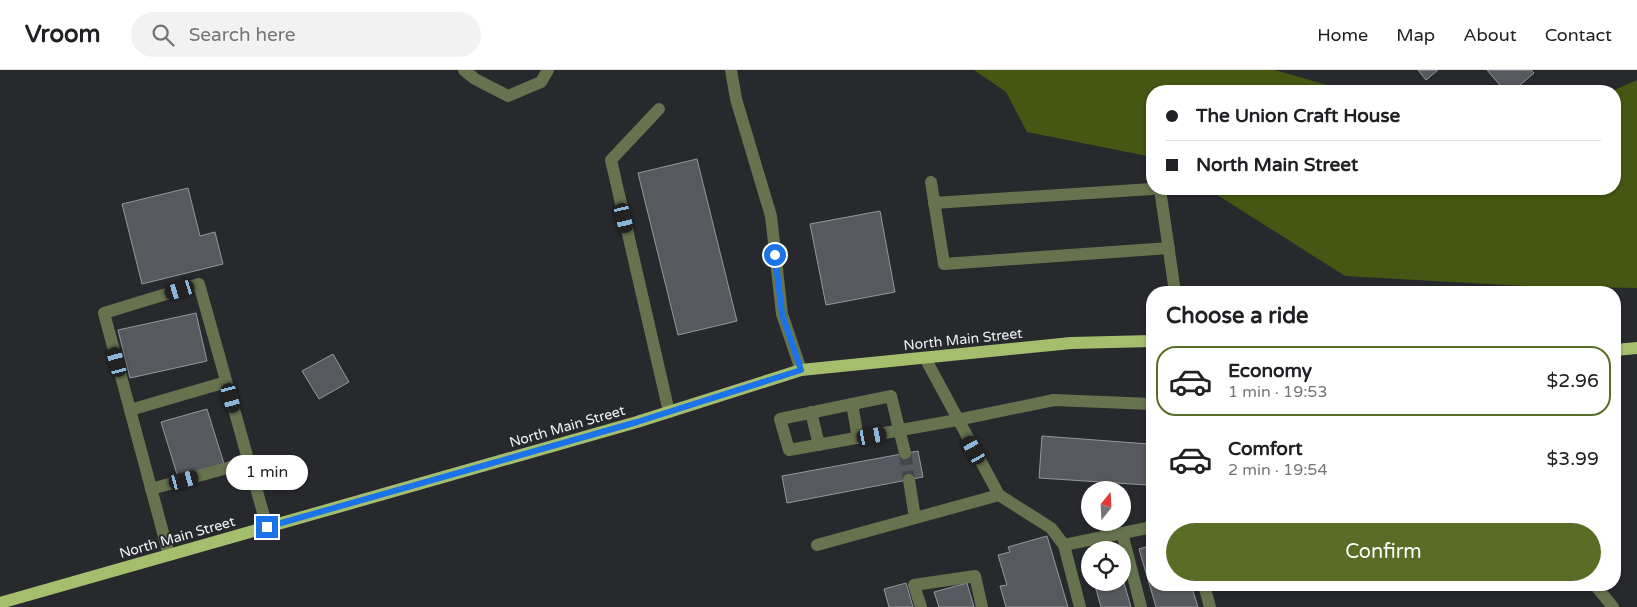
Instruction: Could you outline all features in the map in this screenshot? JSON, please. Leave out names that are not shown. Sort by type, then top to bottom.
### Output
[{"type":"main road","name":"North Main Street","points":[[0,603],[669,412],[801,370],[1071,343],[1146,341]]},
{"type":"main road","points":[[1621,349],[1637,348]]},
{"type":"lane","points":[[464,70],[475,79],[508,96],[541,82],[548,70]]},
{"type":"lane","points":[[731,70],[736,99],[771,216],[782,314],[801,370]]},
{"type":"lane","points":[[659,109],[611,160],[669,412]]},
{"type":"lane","points":[[930,182],[944,264],[1169,248]]},
{"type":"lane","points":[[934,203],[1146,189]]},
{"type":"lane","points":[[1161,195],[1174,286]]},
{"type":"lane","points":[[169,555],[104,313],[199,284],[267,527]]},
{"type":"lane","points":[[925,358],[999,495],[1051,528],[1064,545],[1080,607]]},
{"type":"lane","points":[[130,410],[226,382]]},
{"type":"lane","points":[[905,453],[901,430],[891,396],[780,419],[789,450],[820,445],[901,430],[957,420],[1054,400],[1146,404]]},
{"type":"lane","points":[[852,404],[858,438]]},
{"type":"lane","points":[[811,412],[820,445]]},
{"type":"lane","points":[[151,489],[249,462]]},
{"type":"lane","points":[[909,480],[915,518]]},
{"type":"lane","points":[[817,545],[999,495]]},
{"type":"lane","points":[[1064,545],[1146,528]]},
{"type":"lane","points":[[1122,533],[1141,607]]},
{"type":"lane","points":[[921,607],[914,585],[975,576],[982,607]]},
{"type":"lane","points":[[1206,591],[1210,607]]},
{"type":"lane","points":[[1600,591],[1612,607]]},
{"type":"green space","points":[[974,70],[1275,70],[1327,85],[1146,85],[1146,156],[1027,132],[1006,92]]},
{"type":"green space","points":[[1637,80],[1637,288],[1621,288],[1621,286],[1524,286],[1345,276],[1217,195],[1621,195],[1621,87]]},
{"type":"building","points":[[1418,70],[1438,70],[1426,80]]},
{"type":"building","points":[[1487,70],[1531,70],[1534,73],[1520,85],[1500,85]]},
{"type":"building","points":[[697,159],[737,321],[678,335],[638,173]]},
{"type":"building","points":[[188,188],[200,236],[215,232],[223,264],[142,284],[122,204]]},
{"type":"building","points":[[880,211],[895,292],[826,305],[810,224]]},
{"type":"building","points":[[196,313],[207,361],[130,378],[118,330]]},
{"type":"building","points":[[333,354],[349,382],[319,399],[302,371]]},
{"type":"building","points":[[207,409],[225,467],[179,481],[161,422]]},
{"type":"building","points":[[1042,436],[1146,444],[1146,485],[1131,484],[1131,481],[1039,478]]},
{"type":"building","points":[[918,451],[923,477],[787,503],[782,476]]},
{"type":"building","points":[[1047,536],[1068,607],[1006,607],[1000,586],[1007,585],[998,555],[1010,552],[1008,547]]},
{"type":"building","points":[[1146,547],[1146,573],[1139,549]]},
{"type":"building","points":[[906,583],[913,607],[889,607],[884,589]]},
{"type":"building","points":[[967,583],[974,607],[939,607],[934,592]]},
{"type":"building","points":[[1097,591],[1126,591],[1131,607],[1101,607]]},
{"type":"building","points":[[1151,591],[1193,591],[1198,607],[1156,607]]},
{"type":"tunnel","points":[[905,453],[909,480]]},
{"type":"route","points":[[267,527],[637,422],[801,370],[782,314],[775,255]]}]
